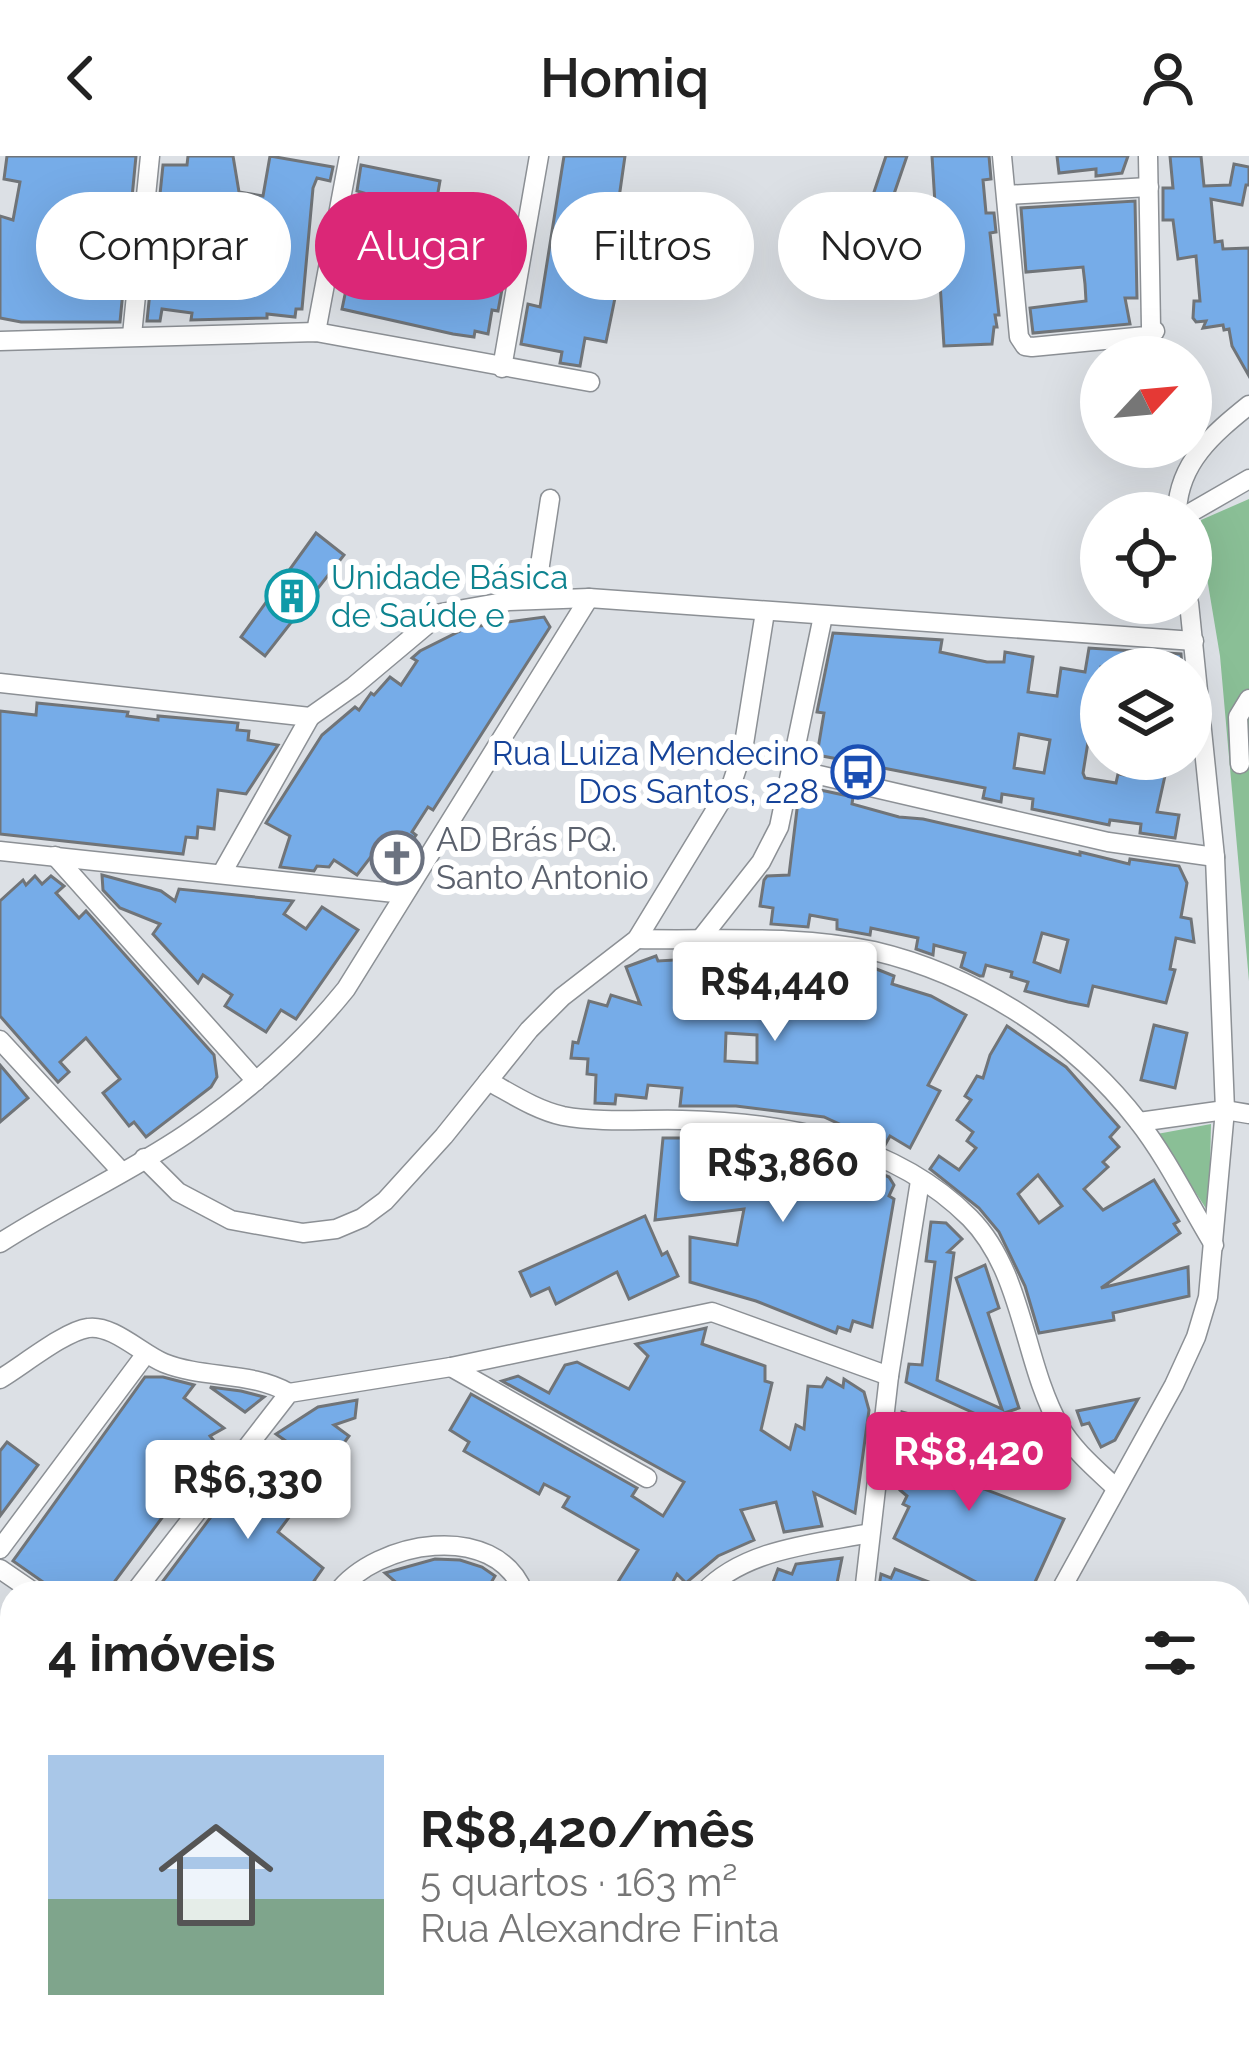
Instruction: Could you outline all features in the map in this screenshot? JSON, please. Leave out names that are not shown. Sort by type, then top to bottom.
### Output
[{"type":"street","points":[[132,335],[150,156]]},
{"type":"street","points":[[316,332],[349,156]]},
{"type":"street","points":[[502,368],[539,156]]},
{"type":"street","points":[[1002,156],[1019,337],[1032,347],[1146,336],[1155,331],[1151,326],[1148,156]]},
{"type":"street","points":[[1007,195],[1149,187]]},
{"type":"street","points":[[0,341],[316,332],[590,382]]},
{"type":"street","points":[[1184,492],[1187,468],[1199,451],[1249,406]]},
{"type":"street","points":[[1212,495],[1249,479]]},
{"type":"street","points":[[535,598],[550,499]]},
{"type":"street","points":[[222,873],[310,716],[441,614],[535,598],[589,598],[1194,641]]},
{"type":"street","points":[[0,1243],[185,1135],[315,1028],[589,598]]},
{"type":"street","points":[[144,1158],[178,1192],[231,1220],[303,1233],[336,1229],[385,1201],[562,998],[637,939],[732,783],[743,750],[765,612]]},
{"type":"street","points":[[702,937],[761,862],[779,827],[823,616]]},
{"type":"street","points":[[1066,1581],[1196,1336],[1208,1297],[1225,1110],[1215,857],[1192,624]]},
{"type":"street","points":[[0,683],[310,716]]},
{"type":"street","points":[[1240,764],[1238,717],[1249,699]]},
{"type":"street","points":[[794,769],[1108,842],[1215,857]]},
{"type":"street","points":[[0,851],[404,894]]},
{"type":"street","points":[[55,856],[256,1081]]},
{"type":"street","points":[[637,939],[800,941],[875,951],[950,978],[1016,1011],[1079,1055],[1139,1122],[1214,1245]]},
{"type":"street","points":[[0,1040],[121,1171]]},
{"type":"street","points":[[488,1081],[534,1107],[564,1116],[717,1121],[814,1133],[861,1148],[920,1181],[969,1217],[991,1245],[1061,1429],[1116,1488]]},
{"type":"street","points":[[1139,1122],[1225,1110],[1249,1114]]},
{"type":"street","points":[[865,1581],[889,1376],[920,1181]]},
{"type":"street","points":[[0,1379],[88,1328],[112,1334],[182,1370],[263,1381],[289,1393],[451,1366],[712,1312],[889,1376]]},
{"type":"street","points":[[0,1549],[145,1355]]},
{"type":"street","points":[[451,1366],[646,1478]]},
{"type":"street","points":[[143,1581],[289,1393]]},
{"type":"street","points":[[714,1581],[745,1563],[788,1549],[870,1534]]},
{"type":"street","points":[[349,1581],[383,1556],[418,1547],[453,1546],[481,1552],[520,1581]]},
{"type":"green space","points":[[1249,499],[1249,981],[1212,608],[1212,515]]},
{"type":"green space","points":[[1211,1124],[1209,1213],[1157,1134]]},
{"type":"building","points":[[7,156],[136,156],[133,192],[36,192],[36,300],[122,300],[120,322],[0,318],[0,216],[13,220],[20,182],[4,179]]},
{"type":"building","points":[[188,156],[233,156],[239,192],[160,192],[163,165],[187,165]]},
{"type":"building","points":[[270,156],[333,167],[330,181],[317,178],[313,188],[302,309],[296,309],[295,317],[267,314],[267,318],[191,320],[192,313],[162,309],[160,321],[147,321],[149,300],[291,300],[291,192],[264,192]]},
{"type":"building","points":[[564,156],[625,156],[620,192],[558,192]]},
{"type":"building","points":[[886,156],[907,156],[895,192],[874,192]]},
{"type":"building","points":[[932,156],[989,156],[991,179],[983,180],[986,213],[994,213],[996,232],[990,233],[999,315],[995,315],[992,344],[944,346],[941,300],[965,300],[965,192],[934,192]]},
{"type":"building","points":[[1057,156],[1128,156],[1122,173],[1096,176],[1096,169],[1059,173]]},
{"type":"building","points":[[1170,156],[1201,156],[1204,186],[1230,185],[1234,164],[1249,167],[1242,205],[1211,199],[1215,242],[1222,241],[1223,249],[1249,248],[1249,376],[1232,346],[1229,329],[1224,330],[1223,325],[1203,328],[1206,321],[1193,318],[1194,301],[1200,301],[1196,256],[1178,259],[1173,220],[1163,220],[1163,188],[1173,188]]},
{"type":"building","points":[[361,165],[440,181],[438,192],[357,191]]},
{"type":"building","points":[[1135,201],[1137,298],[1125,298],[1130,324],[1033,333],[1030,308],[1086,301],[1085,284],[1083,267],[1026,272],[1021,208]]},
{"type":"building","points":[[551,238],[551,300],[615,300],[606,342],[585,338],[580,366],[560,363],[562,352],[521,344],[528,304],[540,307]]},
{"type":"building","points":[[344,300],[500,300],[498,311],[492,310],[488,334],[475,331],[474,337],[342,309]]},
{"type":"building","name":"Unidade Básica de Saúde e","points":[[316,533],[344,555],[265,656],[241,637]]},
{"type":"building","points":[[544,617],[550,627],[433,810],[428,807],[403,854],[383,841],[357,875],[334,860],[329,867],[317,866],[314,871],[280,867],[290,836],[266,823],[322,735],[355,707],[359,710],[390,677],[401,685],[420,651],[466,628]]},
{"type":"building","points":[[833,633],[942,640],[940,652],[987,662],[1004,662],[1005,652],[1033,657],[1028,692],[1057,696],[1061,668],[1080,671],[1080,780],[1164,780],[1157,812],[1179,815],[1175,838],[1140,833],[1141,824],[1110,820],[1109,825],[1032,809],[1033,799],[1002,794],[1001,802],[983,798],[985,788],[873,766],[857,764],[857,770],[837,765],[838,759],[817,755],[824,713],[817,712]],"holes":[[[1019,734],[1050,740],[1044,773],[1014,768]]]},
{"type":"building","points":[[37,703],[128,712],[127,716],[158,720],[158,716],[238,723],[237,730],[249,731],[248,740],[278,745],[246,794],[218,790],[214,829],[198,827],[197,838],[186,837],[183,854],[0,834],[0,711],[36,715]]},
{"type":"building","points":[[811,788],[853,797],[852,804],[899,817],[1129,864],[1130,859],[1179,866],[1187,883],[1181,917],[1191,919],[1194,942],[1176,938],[1170,969],[1175,970],[1166,1003],[1093,986],[1088,1006],[1025,991],[1028,982],[1011,977],[1012,972],[986,965],[980,976],[961,967],[965,953],[934,945],[933,955],[916,949],[918,938],[871,928],[870,935],[837,929],[837,920],[810,915],[808,927],[771,924],[773,908],[760,906],[764,880],[789,875],[798,801],[808,803]],"holes":[[[1042,933],[1068,940],[1060,972],[1034,962]]]},
{"type":"building","points":[[102,875],[161,891],[175,901],[179,889],[293,901],[284,914],[306,929],[322,907],[358,930],[296,1019],[281,1010],[266,1032],[225,1006],[232,995],[203,975],[198,983],[153,934],[160,924],[120,908],[103,890]]},
{"type":"building","points":[[35,876],[42,884],[51,876],[64,886],[56,893],[79,918],[86,911],[214,1055],[217,1077],[211,1087],[146,1137],[134,1122],[129,1126],[103,1093],[120,1079],[86,1038],[60,1062],[69,1072],[58,1082],[0,1016],[0,901],[23,880],[26,885]]},
{"type":"building","points":[[656,956],[658,961],[691,959],[695,986],[729,981],[728,967],[786,966],[827,972],[840,971],[842,962],[894,976],[892,984],[931,996],[966,1015],[928,1085],[940,1091],[910,1148],[890,1136],[885,1145],[824,1117],[736,1106],[680,1106],[682,1088],[648,1085],[646,1098],[616,1095],[615,1104],[595,1103],[596,1075],[587,1074],[588,1059],[571,1058],[573,1042],[578,1043],[589,1001],[607,1006],[611,995],[640,1004],[626,967]],"holes":[[[726,1033],[757,1035],[757,1063],[725,1061]]]},
{"type":"building","points":[[1154,1025],[1187,1033],[1175,1088],[1141,1080]]},
{"type":"building","points":[[1007,1026],[1066,1067],[1119,1127],[1110,1137],[1119,1147],[1103,1162],[1108,1167],[1084,1189],[1103,1210],[1154,1180],[1179,1221],[1174,1224],[1180,1233],[1101,1288],[1188,1267],[1189,1296],[1113,1313],[1114,1320],[1039,1333],[1025,1286],[999,1232],[979,1208],[930,1169],[939,1156],[959,1170],[976,1148],[967,1141],[973,1132],[957,1120],[971,1100],[965,1096],[977,1076],[983,1078]],"holes":[[[1038,1175],[1062,1206],[1039,1223],[1018,1194]]]},
{"type":"building","points":[[0,1065],[28,1098],[0,1122]]},
{"type":"building","points":[[663,1138],[738,1138],[796,1145],[889,1177],[894,1185],[889,1196],[894,1199],[872,1327],[853,1321],[850,1331],[838,1327],[836,1333],[756,1301],[690,1282],[690,1237],[737,1245],[744,1209],[655,1220]]},
{"type":"building","points":[[645,1216],[662,1255],[667,1252],[678,1276],[629,1299],[617,1272],[556,1304],[549,1288],[531,1296],[520,1272]]},
{"type":"building","points":[[931,1222],[946,1223],[962,1239],[948,1252],[954,1253],[937,1380],[1002,1409],[956,1278],[985,1265],[999,1308],[988,1313],[1019,1408],[987,1419],[906,1382],[909,1364],[922,1365],[935,1262],[926,1261]]},
{"type":"building","points":[[706,1328],[702,1344],[765,1366],[765,1381],[772,1383],[761,1430],[790,1449],[796,1425],[804,1429],[808,1386],[822,1387],[827,1378],[843,1387],[844,1379],[864,1392],[869,1410],[855,1513],[814,1493],[822,1526],[784,1532],[776,1502],[741,1510],[754,1540],[718,1556],[688,1581],[677,1574],[673,1581],[619,1581],[638,1550],[563,1507],[569,1497],[544,1484],[539,1494],[464,1451],[469,1442],[450,1430],[471,1394],[637,1488],[632,1496],[663,1516],[684,1482],[502,1381],[518,1376],[549,1393],[565,1365],[577,1362],[629,1389],[648,1356],[636,1344]]},
{"type":"building","points":[[145,1377],[194,1385],[184,1398],[224,1428],[210,1436],[218,1446],[178,1497],[160,1506],[167,1511],[115,1581],[42,1581],[13,1561]]},
{"type":"building","points":[[210,1387],[241,1391],[264,1397],[245,1412]]},
{"type":"building","points":[[1138,1399],[1115,1440],[1101,1447],[1089,1423],[1082,1425],[1077,1411]]},
{"type":"building","points":[[357,1400],[355,1418],[334,1425],[349,1436],[325,1469],[276,1434],[318,1407]]},
{"type":"building","points":[[902,1412],[981,1433],[977,1456],[973,1455],[960,1480],[1064,1519],[1036,1581],[974,1581],[894,1538],[909,1507],[903,1504],[907,1496],[900,1490],[924,1442],[899,1435]]},
{"type":"building","points":[[7,1442],[38,1465],[0,1516],[0,1451]]},
{"type":"building","points":[[258,1454],[308,1492],[278,1532],[323,1568],[314,1581],[163,1581]]},
{"type":"building","points":[[842,1558],[837,1581],[774,1581],[778,1569],[792,1574],[796,1564]]},
{"type":"building","points":[[435,1559],[460,1560],[495,1576],[492,1581],[394,1581],[385,1573]]},
{"type":"building","points":[[895,1569],[926,1581],[880,1581],[881,1574],[891,1578]]},
{"type":"place","name":"Unidade Básica de Saúde e","points":[[292,596]]},
{"type":"place","name":"Rua Luiza Mendecino Dos Santos, 228","points":[[858,772]]},
{"type":"place","name":"AD Brás PQ. Santo Antonio","points":[[397,858]]}]
